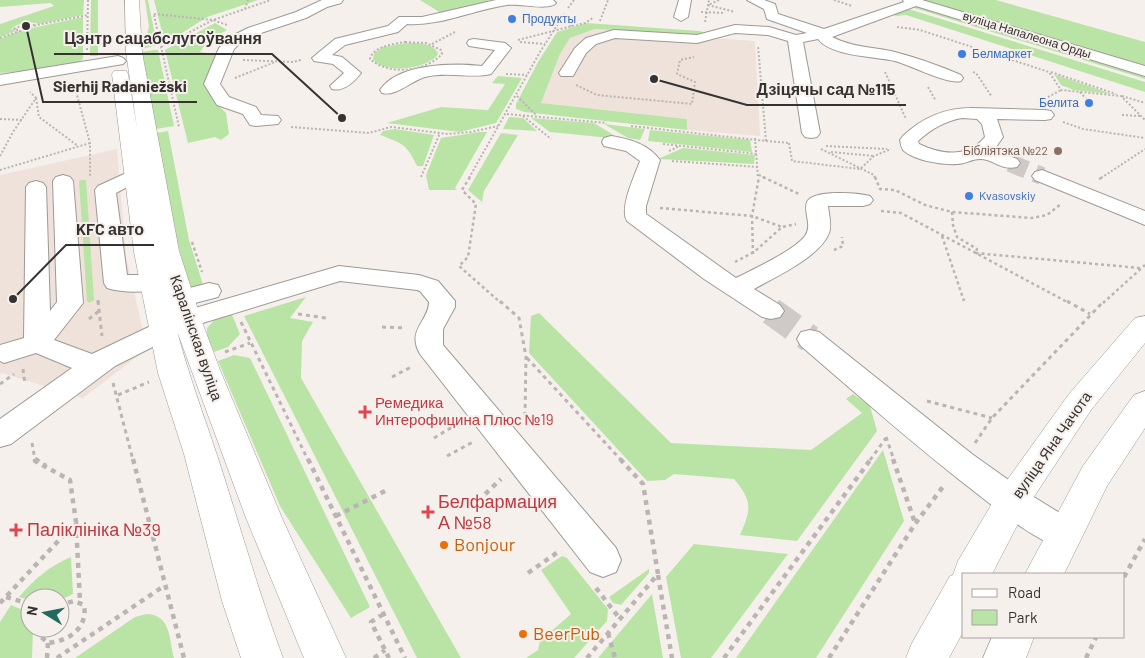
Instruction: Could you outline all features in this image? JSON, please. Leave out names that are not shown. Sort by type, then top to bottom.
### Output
[{"type":"main road","name":"Каралінская вуліца","points":[[132,0],[123,56],[135,175],[146,252],[153,283],[189,309]]},
{"type":"main road","name":"Каралінская вуліца","points":[[123,56],[167,252],[261,509],[325,658]]},
{"type":"main road","name":"Каралінская вуліца","points":[[189,309],[173,373],[200,454],[242,601],[262,658]]},
{"type":"main road","name":"вуліца Яна Чачота","points":[[973,573],[1012,501],[1080,402],[1145,325]]},
{"type":"main road","points":[[1044,573],[1095,476],[1145,403]]},
{"type":"main road","points":[[927,658],[962,593]]},
{"type":"main road","points":[[1004,658],[1014,638]]},
{"type":"street","points":[[272,120],[256,121],[250,110],[227,103],[212,84],[219,73],[222,60],[229,45],[250,32],[337,0]]},
{"type":"street","points":[[681,17],[685,0]]},
{"type":"street","points":[[753,0],[770,7],[772,16],[824,34]]},
{"type":"street","points":[[338,86],[353,73],[337,60],[319,58],[340,42],[393,29],[404,20],[422,21],[500,1],[550,3]]},
{"type":"street","points":[[566,73],[580,51],[591,41],[614,34],[701,34],[735,29],[769,31],[795,39],[824,34],[912,1]]},
{"type":"street","name":"вуліца Напалеона Орды","points":[[912,1],[1145,71]]},
{"type":"street","points":[[388,90],[402,80],[452,68],[486,71],[504,48],[467,37],[427,8]]},
{"type":"street","points":[[824,34],[825,39],[847,50],[887,55],[914,62],[955,78]]},
{"type":"street","points":[[452,68],[467,37]]},
{"type":"street","points":[[795,39],[812,133]]},
{"type":"street","points":[[0,80],[123,56]]},
{"type":"street","points":[[982,114],[991,123],[994,138],[990,145],[981,152],[955,159],[940,159],[924,155],[912,141],[941,117],[968,112],[1053,118]]},
{"type":"street","points":[[616,130],[630,144],[639,149],[656,152],[635,206],[635,216],[712,274],[771,311]]},
{"type":"street","points":[[981,152],[1010,163]]},
{"type":"street","points":[[135,175],[105,190],[116,283],[153,283]]},
{"type":"street","points":[[1042,176],[1145,219]]},
{"type":"street","points":[[4,353],[37,343],[70,303],[62,181]]},
{"type":"street","points":[[36,187],[37,343]]},
{"type":"street","points":[[735,289],[802,250],[817,235],[819,218],[817,203],[827,198],[870,205]]},
{"type":"street","points":[[36,248],[66,241]]},
{"type":"street","points":[[0,435],[99,362],[189,309],[234,305],[339,273],[420,283],[429,286],[442,301],[442,307],[430,329],[430,347],[603,560]]},
{"type":"street","points":[[810,339],[961,463],[1012,501],[1064,534]]},
{"type":"street","points":[[37,343],[99,362]]},
{"type":"path","points":[[87,51],[88,0]]},
{"type":"path","points":[[245,8],[248,0]]},
{"type":"path","points":[[161,47],[213,20],[271,0]]},
{"type":"path","points":[[447,456],[525,415],[526,357],[519,318],[459,266],[468,257],[476,204],[462,190],[545,44],[555,32],[574,0]]},
{"type":"path","points":[[599,24],[608,0]]},
{"type":"path","points":[[566,73],[572,78],[571,82],[596,95],[692,104],[695,82],[677,74],[680,60],[694,56],[709,0]]},
{"type":"path","points":[[834,0],[845,4]]},
{"type":"path","points":[[153,7],[179,127]]},
{"type":"path","points":[[154,14],[213,20],[221,23]]},
{"type":"path","points":[[0,38],[37,25],[88,16]]},
{"type":"path","points":[[553,18],[562,19],[572,26]]},
{"type":"path","points":[[511,42],[555,32],[585,23],[593,18]]},
{"type":"path","points":[[19,30],[14,29],[25,24],[37,25]]},
{"type":"path","points":[[431,44],[441,50],[442,54],[434,62],[418,67],[403,69],[386,68],[373,63],[370,59],[375,51],[390,44],[412,42],[431,44],[467,37]]},
{"type":"path","points":[[506,114],[537,116],[616,130],[755,138],[766,141],[758,44]]},
{"type":"path","points":[[222,60],[293,62],[306,58]]},
{"type":"path","points":[[212,84],[245,76],[261,66],[278,61]]},
{"type":"path","points":[[788,143],[792,161],[860,169],[874,156],[912,141],[884,68]]},
{"type":"path","points":[[1049,72],[1145,104]]},
{"type":"path","points":[[0,170],[90,143],[73,80]]},
{"type":"path","points":[[22,90],[30,91],[36,98],[39,118],[78,146]]},
{"type":"path","points":[[1080,92],[1088,101]]},
{"type":"path","points":[[517,96],[537,116]]},
{"type":"path","points":[[1121,96],[1145,120]]},
{"type":"path","points":[[0,156],[13,132],[36,98]]},
{"type":"path","points":[[1122,115],[1141,116]]},
{"type":"path","points":[[523,116],[551,139]]},
{"type":"path","points":[[1053,118],[1083,129],[1145,138]]},
{"type":"path","points":[[0,119],[22,120]]},
{"type":"path","points":[[272,120],[293,127],[369,133],[391,127],[462,134],[499,125]]},
{"type":"path","points":[[421,177],[440,133]]},
{"type":"path","points":[[754,252],[752,216],[758,167],[755,138]]},
{"type":"path","points":[[656,152],[680,146],[758,154]]},
{"type":"path","points":[[656,152],[680,146]]},
{"type":"path","points":[[820,149],[874,175],[880,189],[895,190],[925,205],[952,212],[1032,218],[1046,215],[1145,149]]},
{"type":"path","points":[[656,152],[758,167]]},
{"type":"path","points":[[828,152],[874,156]]},
{"type":"path","points":[[870,205],[901,213],[1090,314]]},
{"type":"path","points":[[635,206],[752,216],[782,227]]},
{"type":"path","points":[[952,212],[953,225],[957,237],[977,249],[975,253]]},
{"type":"path","points":[[712,274],[754,252],[782,227],[819,218]]},
{"type":"path","points":[[942,235],[964,301]]},
{"type":"path","points":[[826,255],[843,246],[842,236]]},
{"type":"path","points":[[189,309],[192,240]]},
{"type":"path","points":[[975,253],[1141,268]]},
{"type":"path","points":[[97,294],[99,362],[118,395],[164,586],[184,658]]},
{"type":"path","points":[[234,305],[405,658]]},
{"type":"path","points":[[298,314],[326,318]]},
{"type":"path","points":[[526,357],[642,484],[672,658]]},
{"type":"path","points":[[392,377],[418,364]]},
{"type":"path","points":[[434,438],[463,421]]},
{"type":"path","points":[[883,429],[915,524]]},
{"type":"path","points":[[724,658],[886,438]]},
{"type":"path","points":[[35,460],[70,480],[76,522],[80,602],[86,610],[82,623],[77,630],[63,640],[48,643]]},
{"type":"path","points":[[478,501],[502,477]]},
{"type":"path","points":[[336,516],[388,490]]},
{"type":"path","points":[[0,604],[76,522]]},
{"type":"path","points":[[1125,574],[1145,539]]},
{"type":"path","points":[[528,573],[564,548]]},
{"type":"path","points":[[587,658],[658,574]]},
{"type":"path","points":[[57,658],[164,586]]},
{"type":"path","points":[[6,597],[20,601]]},
{"type":"path","points":[[70,602],[80,602]]},
{"type":"path","points":[[384,614],[371,622],[389,658]]},
{"type":"path","points":[[608,633],[615,658]]},
{"type":"path","points":[[42,638],[48,643]]},
{"type":"path","points":[[1086,658],[1096,638]]},
{"type":"path","points":[[46,658],[48,643]]},
{"type":"path","points":[[374,658],[385,650]]},
{"type":"shaded area","points":[[595,29],[703,35],[713,38],[755,41],[760,136],[687,130],[687,119],[541,103],[560,54],[570,38]]},
{"type":"shaded area","points":[[117,149],[126,256],[147,349],[83,398],[2,373],[0,375],[0,175]]},
{"type":"green space","points":[[0,0],[84,0],[83,15],[39,24],[21,24],[11,29],[16,31],[0,37],[0,24],[54,6],[51,3],[0,7]]},
{"type":"green space","points":[[91,0],[98,0],[98,56],[90,56]]},
{"type":"green space","points":[[145,0],[148,0],[157,45],[142,49],[149,27]]},
{"type":"green space","points":[[154,0],[258,0],[207,17],[165,44]]},
{"type":"green space","points":[[420,0],[487,0],[492,2],[444,15]]},
{"type":"green space","points":[[917,0],[996,0],[1145,42],[1145,68]]},
{"type":"green space","points":[[908,6],[916,6],[1145,74],[1145,79]]},
{"type":"green space","points":[[905,8],[1145,82],[1145,92],[906,15],[896,16],[890,13]]},
{"type":"green space","points":[[83,17],[83,59],[77,63],[0,73],[0,39],[19,31]]},
{"type":"green space","points":[[215,23],[227,30],[208,41],[200,52],[215,54],[211,73],[204,85],[216,103],[226,113],[229,134],[221,140],[215,137],[188,143],[165,50]]},
{"type":"green space","points":[[586,23],[699,31],[703,32],[703,35],[595,29],[570,38],[560,54],[541,103],[687,119],[687,130],[524,112],[516,109],[516,104],[538,62],[557,32]]},
{"type":"green space","points":[[406,43],[428,45],[435,49],[438,53],[437,56],[415,67],[405,68],[387,67],[373,60],[374,53],[383,47]]},
{"type":"green space","points":[[158,50],[174,126],[156,129],[142,52]]},
{"type":"green space","points":[[1054,74],[1112,94],[1074,90],[1061,85]]},
{"type":"green space","points":[[498,76],[522,78],[496,123],[460,132],[387,123],[441,107],[488,110],[505,84],[492,83]]},
{"type":"green space","points":[[509,117],[523,118],[537,131],[503,129]]},
{"type":"green space","points":[[531,118],[594,123],[620,139],[550,132]]},
{"type":"green space","points":[[604,124],[645,129],[640,140],[628,138]]},
{"type":"green space","points":[[395,129],[434,135],[423,166],[417,166],[407,148],[403,145],[380,135],[383,131]]},
{"type":"green space","points":[[650,130],[750,140],[752,152],[648,141]]},
{"type":"green space","points":[[168,131],[189,240],[204,288],[191,292],[174,230],[156,133]]},
{"type":"green space","points":[[487,132],[455,188],[457,190],[429,190],[426,175],[441,138]]},
{"type":"green space","points":[[501,133],[518,135],[484,191],[482,202],[468,190]]},
{"type":"green space","points":[[683,148],[755,155],[754,164],[658,159]]},
{"type":"green space","points":[[86,180],[94,300],[89,303],[87,301],[79,181]]},
{"type":"green space","points":[[306,297],[290,318],[313,322],[302,341],[301,378],[461,658],[417,658],[244,316]]},
{"type":"green space","points":[[230,310],[240,334],[228,347],[214,352],[207,335],[207,328],[219,315]]},
{"type":"green space","points":[[539,313],[671,443],[811,450],[862,413],[846,399],[853,394],[870,406],[877,431],[797,541],[740,535],[748,512],[748,506],[744,494],[734,479],[674,474],[665,480],[647,481],[529,353],[531,316]]},
{"type":"green space","points":[[234,355],[250,358],[370,607],[351,618],[280,506],[218,361]]},
{"type":"green space","points":[[883,450],[904,521],[816,658],[736,658]]},
{"type":"green space","points":[[694,544],[788,554],[711,658],[681,658],[666,577]]},
{"type":"green space","points":[[562,556],[567,558],[608,609],[607,621],[574,658],[526,658],[538,650],[540,641],[571,614],[541,570]]},
{"type":"green space","points":[[71,557],[73,594],[70,595],[70,588],[27,588],[30,584],[56,565]]},
{"type":"green space","points":[[649,569],[649,573],[621,605],[613,603],[609,597]]},
{"type":"green space","points":[[652,594],[663,658],[598,658]]},
{"type":"green space","points":[[11,605],[20,609],[20,638],[33,638],[32,658],[0,658],[0,622]]},
{"type":"green space","points":[[147,614],[155,615],[165,623],[170,636],[174,658],[75,658],[135,617]]},
{"type":"tunnel","points":[[1010,163],[1042,176]]},
{"type":"tunnel","points":[[771,311],[810,339]]},
{"type":"place","name":"Продукты","points":[[512,19]]},
{"type":"place","name":"Sierhij Radaniežski","points":[[26,26]]},
{"type":"place","name":"Белмаркет","points":[[962,54]]},
{"type":"place","name":"Дзіцячы сад №115","points":[[654,79]]},
{"type":"place","name":"Белита","points":[[1089,103]]},
{"type":"place","name":"Цэнтр сацабслугоўвання","points":[[342,118]]},
{"type":"place","name":"Бібліятэка №22","points":[[1058,151]]},
{"type":"place","name":"Kvasovskiy","points":[[969,196]]},
{"type":"place","name":"KFC авто","points":[[13,299]]},
{"type":"place","name":"Ремедика Интерофицина Плюс №19","points":[[365,412]]},
{"type":"place","name":"Белфармация А №58","points":[[428,512]]},
{"type":"place","name":"Паліклініка №39","points":[[16,530]]},
{"type":"place","name":"Bonjour","points":[[444,545]]},
{"type":"place","name":"BeerPub","points":[[523,634]]}]
